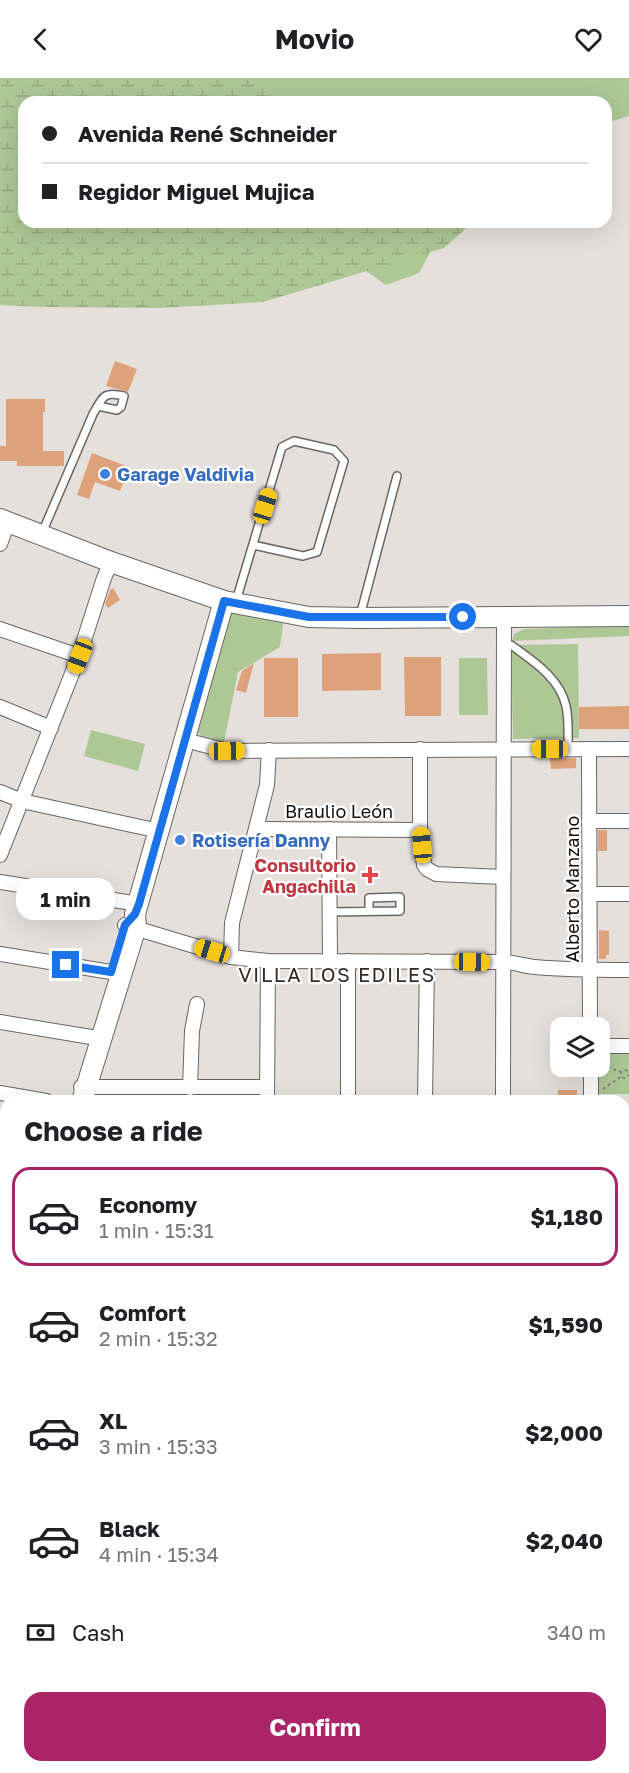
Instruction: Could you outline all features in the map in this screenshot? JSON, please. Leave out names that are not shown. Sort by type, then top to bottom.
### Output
[{"type":"main road","points":[[4,521],[111,562],[230,602],[309,617],[629,616]]},
{"type":"main road","points":[[79,1094],[134,918],[185,740],[230,602]]},
{"type":"main road","points":[[79,1094],[91,1037],[111,972],[134,918]]},
{"type":"street","points":[[0,544],[4,521]]},
{"type":"street","points":[[0,855],[80,656],[111,562]]},
{"type":"street","points":[[503,1095],[504,617]]},
{"type":"street","points":[[0,629],[80,656]]},
{"type":"street","points":[[0,707],[51,728]]},
{"type":"street","points":[[185,740],[227,751],[629,748]]},
{"type":"street","points":[[420,749],[420,830],[423,861],[427,869],[431,872],[503,877]]},
{"type":"street","name":"Alberto Manzano","points":[[589,749],[590,1017]]},
{"type":"street","points":[[231,957],[232,923],[267,785],[269,750]]},
{"type":"street","points":[[0,792],[22,801],[159,831]]},
{"type":"street","points":[[589,821],[629,821]]},
{"type":"street","name":"Braulio León","points":[[257,829],[420,830]]},
{"type":"street","points":[[329,829],[330,961]]},
{"type":"street","points":[[0,882],[134,918],[231,957],[268,961],[516,962],[533,967],[629,970]]},
{"type":"street","points":[[590,894],[629,894]]},
{"type":"street","points":[[0,954],[111,972]]},
{"type":"street","points":[[79,1094],[190,1088],[267,1094],[268,961]]},
{"type":"street","points":[[348,961],[348,1095]]},
{"type":"street","points":[[425,1095],[427,961]]},
{"type":"street","points":[[190,1088],[192,1031],[196,1004]]},
{"type":"street","points":[[0,1022],[91,1037]]},
{"type":"street","points":[[610,1053],[629,1046]]},
{"type":"street","points":[[592,1095],[594,1077]]},
{"type":"lane","points":[[41,535],[98,406]]},
{"type":"lane","points":[[230,602],[253,545],[282,447],[294,441],[334,450],[344,461],[317,552],[303,556],[253,545]]},
{"type":"lane","points":[[360,618],[397,476]]},
{"type":"lane","points":[[504,648],[511,645],[535,662],[552,678],[564,698],[568,749]]},
{"type":"lane","points":[[329,912],[400,911],[400,897],[369,898],[369,911]]},
{"type":"path","points":[[610,1067],[629,1073],[625,1078],[622,1072]]},
{"type":"green space","points":[[0,78],[629,78],[629,116],[612,121],[612,96],[18,96],[18,185]]},
{"type":"green space","points":[[0,78],[255,78],[277,96],[18,96],[18,228],[466,228],[444,248],[263,302],[160,308],[0,305]]},
{"type":"green space","points":[[25,228],[444,228],[419,273],[386,285],[341,253],[30,257]]},
{"type":"green space","points":[[228,612],[283,623],[280,647],[238,672],[224,742],[201,736],[197,731]]},
{"type":"green space","points":[[629,625],[629,636],[512,641],[514,634],[524,629]]},
{"type":"green space","points":[[578,644],[579,738],[513,739],[511,645]]},
{"type":"green space","points":[[459,658],[487,658],[488,715],[459,715]]},
{"type":"green space","points":[[91,730],[145,744],[138,771],[84,756]]},
{"type":"green space","points":[[610,1050],[629,1050],[629,1094],[593,1094],[593,1077],[610,1077]]},
{"type":"building","points":[[115,361],[137,369],[128,392],[106,386]]},
{"type":"building","points":[[6,399],[45,399],[43,451],[64,451],[64,466],[17,466],[17,461],[0,461],[0,446],[6,446]]},
{"type":"building","name":"Garage Valdivia","points":[[92,453],[129,467],[120,491],[95,482],[89,499],[77,495]]},
{"type":"building","points":[[113,588],[120,600],[108,608],[105,604]]},
{"type":"building","points":[[381,653],[381,690],[322,691],[322,654]]},
{"type":"building","points":[[404,657],[441,657],[441,716],[405,716]]},
{"type":"building","points":[[264,658],[298,658],[298,717],[264,717]]},
{"type":"building","points":[[254,663],[246,693],[236,690],[242,671]]},
{"type":"building","points":[[629,706],[629,729],[579,729],[579,707]]},
{"type":"building","points":[[550,758],[576,758],[576,768],[551,769]]},
{"type":"building","points":[[598,830],[607,830],[607,851],[598,851]]},
{"type":"building","points":[[599,930],[609,931],[609,955],[606,955],[606,959],[599,959]]},
{"type":"building","points":[[558,1090],[577,1090],[577,1095],[558,1095]]},
{"type":"place","name":"Garage Valdivia","points":[[105,474]]},
{"type":"place","name":"Rotisería Danny","points":[[180,840]]},
{"type":"place","name":"Consultorio Angachilla","points":[[370,875]]},
{"type":"district","name":"VILLA LOS EDILES","points":[[337,974]]},
{"type":"route","points":[[66,965],[111,972],[125,925],[135,914],[139,904],[224,601],[309,617],[463,617]]}]
